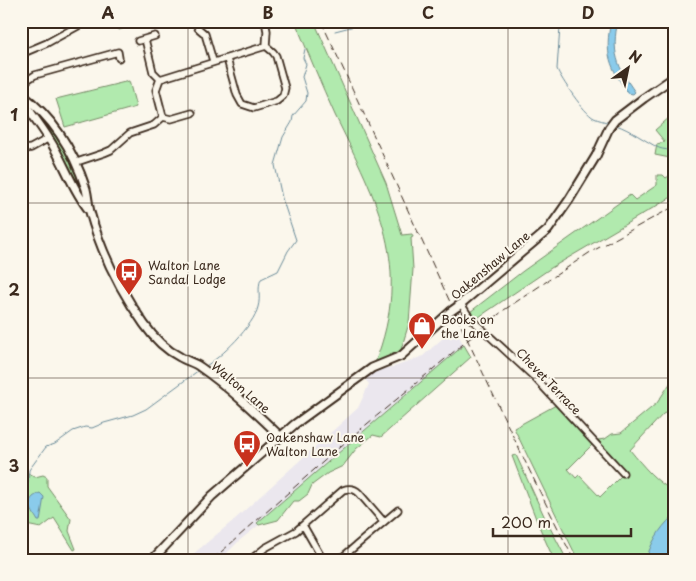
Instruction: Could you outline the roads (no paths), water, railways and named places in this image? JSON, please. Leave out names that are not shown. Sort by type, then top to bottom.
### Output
[{"type":"street","points":[[21,54],[48,43],[87,21]]},
{"type":"street","points":[[198,21],[195,22],[196,25],[205,34],[213,61]]},
{"type":"street","points":[[265,21],[267,31],[266,46]]},
{"type":"street","points":[[155,36],[142,40],[153,72],[160,79]]},
{"type":"street","points":[[226,59],[237,95],[242,104],[254,108],[277,102],[283,96],[285,88],[276,56],[266,46]]},
{"type":"street","points":[[160,79],[266,46]]},
{"type":"street","points":[[21,84],[35,75],[118,52],[120,58]]},
{"type":"street","name":"Oakenshaw Lane","points":[[152,560],[212,496],[280,436],[364,373],[401,356],[450,312],[548,230],[596,156],[613,124],[622,114],[675,75]]},
{"type":"street","points":[[160,79],[156,90],[163,117]]},
{"type":"street","name":"Walton Lane","points":[[21,95],[34,103],[58,132],[77,162],[87,192],[89,210],[110,265],[125,296],[146,326],[163,346],[179,357],[202,368],[280,436]]},
{"type":"street","name":"Walton Lane","points":[[21,95],[27,108],[49,138],[66,168],[78,196],[89,210]]},
{"type":"street","points":[[163,117],[171,119],[189,114],[188,123]]},
{"type":"street","points":[[66,168],[77,162],[104,154],[130,132],[154,125],[163,117]]},
{"type":"street","points":[[21,150],[31,148],[58,132]]},
{"type":"street","name":"Chevet Terrace","points":[[459,306],[534,377],[623,472]]},
{"type":"street","points":[[250,560],[265,548],[290,535],[347,489],[355,490],[384,522]]},
{"type":"street","points":[[338,560],[398,510]]},
{"type":"street","points":[[302,525],[324,560]]},
{"type":"water","points":[[611,21],[618,21],[615,41],[617,58],[624,75],[635,92],[633,94],[628,93],[610,60],[608,43]]},
{"type":"water","points":[[40,493],[44,497],[40,521],[38,521],[31,509],[30,502]]},
{"type":"water","points":[[672,517],[675,518],[675,560],[646,560],[656,537]]},
{"type":"waterway","points":[[335,31],[374,21]]},
{"type":"waterway","points":[[566,21],[562,22],[560,27],[557,69],[559,74],[579,103],[590,115],[610,123]]},
{"type":"waterway","points":[[204,367],[228,349],[244,332],[258,307],[261,279],[278,271],[296,240],[282,198],[275,165],[283,137],[292,122],[293,116],[306,101],[307,93],[302,77],[306,64],[303,58],[305,49]]},
{"type":"waterway","points":[[616,125],[659,148],[675,152]]},
{"type":"waterway","points":[[21,496],[26,493],[29,470],[46,447],[55,444],[73,431],[85,427],[92,428],[146,409],[199,370]]},
{"type":"railway","points":[[321,21],[477,359],[574,560]]},
{"type":"railway","points":[[212,560],[349,439],[504,310],[589,253],[675,206]]},
{"type":"place","name":"Walton Lane Sandal Lodge","points":[[129,296]]},
{"type":"place","name":"Books on the Lane","points":[[422,350]]},
{"type":"place","name":"Oakenshaw Lane Walton Lane","points":[[247,468]]}]
